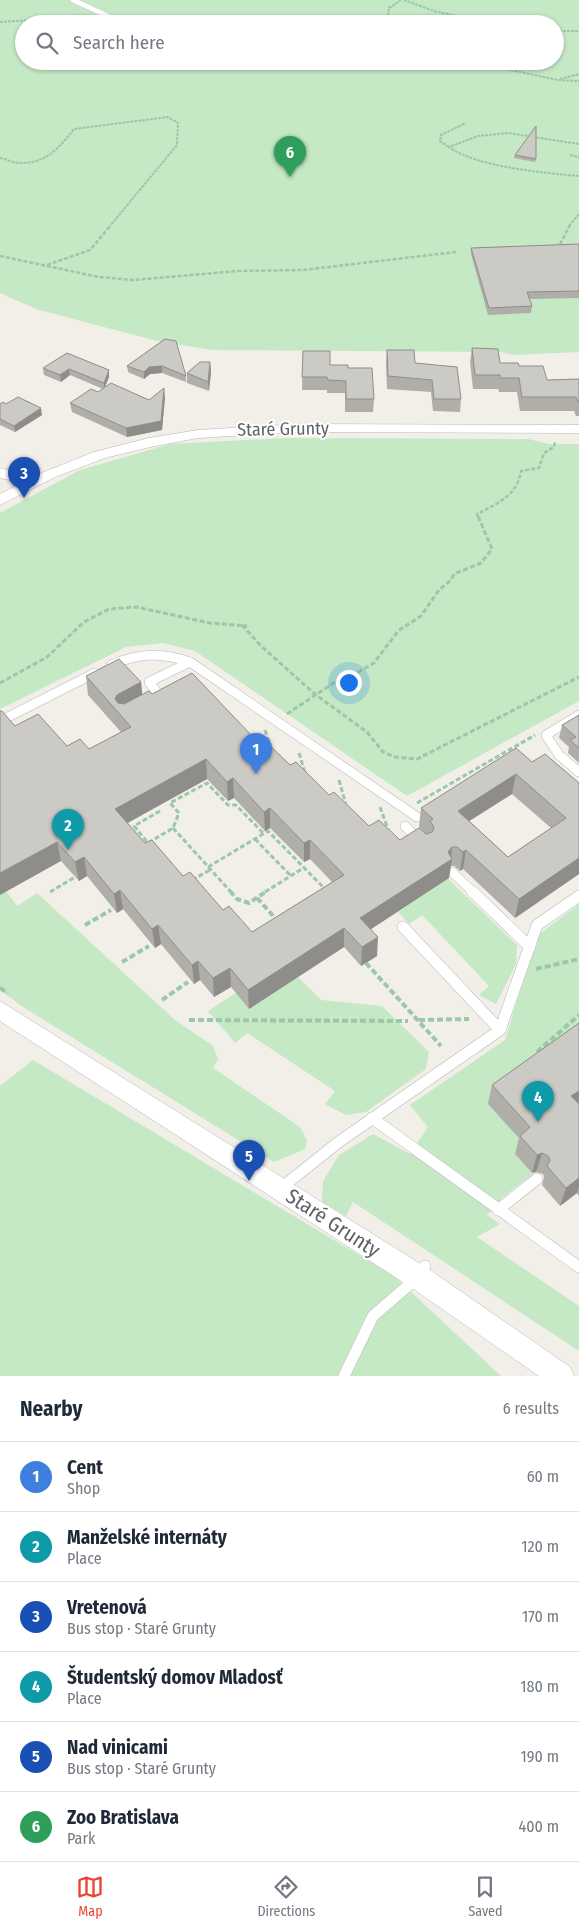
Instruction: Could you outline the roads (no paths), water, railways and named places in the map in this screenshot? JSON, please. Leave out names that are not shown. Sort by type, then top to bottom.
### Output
[{"type":"street","name":"Staré Grunty","points":[[0,500],[35,481],[72,465],[138,444],[227,430],[279,427],[579,429]]},
{"type":"street","points":[[0,473],[35,481]]},
{"type":"street","name":"Staré Grunty","points":[[0,1010],[280,1188],[421,1271],[561,1376]]},
{"type":"lane","points":[[73,0],[105,15]]},
{"type":"lane","points":[[0,721],[135,655],[175,655],[190,662],[416,817]]},
{"type":"lane","points":[[156,702],[164,698],[149,682],[190,662]]},
{"type":"lane","points":[[579,715],[546,735],[559,755],[579,772]]},
{"type":"lane","points":[[405,826],[426,847]]},
{"type":"lane","points":[[452,872],[530,947]]},
{"type":"lane","points":[[280,1188],[372,1118],[500,1030],[537,925],[579,896]]},
{"type":"lane","points":[[403,927],[500,1030]]},
{"type":"lane","points":[[372,1118],[579,1267]]},
{"type":"lane","points":[[498,1210],[537,1179]]},
{"type":"lane","points":[[344,1376],[373,1316],[421,1271]]},
{"type":"place","name":"Zoo Bratislava","points":[[290,177]]},
{"type":"place","name":"Vretenová","points":[[24,498]]},
{"type":"place","name":"Cent","points":[[256,774]]},
{"type":"place","name":"Manželské internáty","points":[[68,850]]},
{"type":"place","name":"Študentský domov Mladosť","points":[[538,1122]]},
{"type":"place","name":"Nad vinicami","points":[[249,1181]]}]
